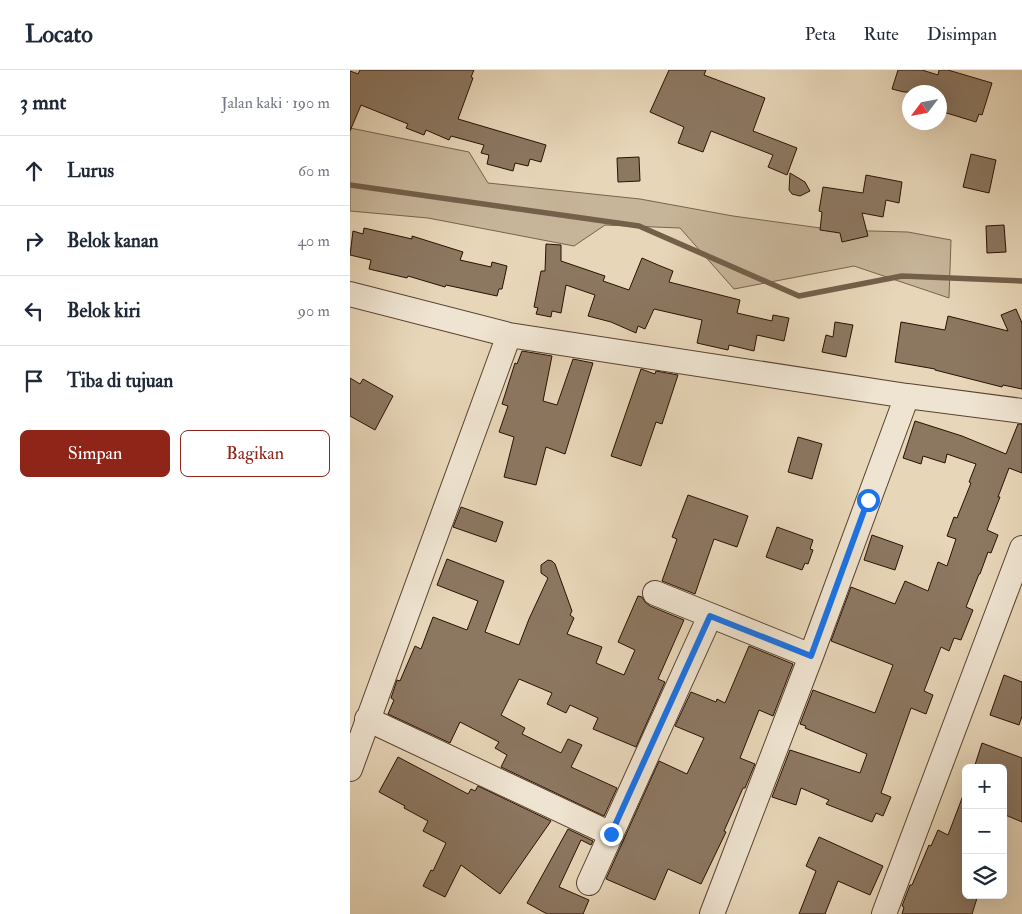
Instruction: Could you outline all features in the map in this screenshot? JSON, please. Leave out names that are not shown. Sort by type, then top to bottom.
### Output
[{"type":"street","points":[[350,294],[508,335],[907,396],[1022,411]]},
{"type":"street","points":[[350,769],[508,335]]},
{"type":"street","points":[[712,914],[811,656],[907,396]]},
{"type":"street","points":[[884,914],[1022,548]]},
{"type":"street","points":[[655,593],[811,656]]},
{"type":"street","points":[[589,883],[710,616]]},
{"type":"street","points":[[367,719],[611,834]]},
{"type":"shaded area","points":[[350,128],[469,152],[488,183],[640,199],[733,216],[835,230],[908,232],[951,240],[949,298],[854,266],[734,289],[680,228],[605,225],[574,246],[428,218],[350,211]]},
{"type":"building","points":[[360,70],[474,70],[471,77],[473,78],[458,119],[546,145],[541,162],[530,159],[528,166],[515,163],[513,171],[487,164],[489,155],[481,153],[484,145],[451,136],[449,140],[426,130],[424,135],[406,128],[408,124],[361,105],[350,131],[350,71],[358,74]]},
{"type":"building","points":[[669,70],[706,70],[704,75],[765,98],[753,131],[797,148],[787,175],[768,167],[773,155],[711,131],[703,152],[678,143],[684,127],[650,112]]},
{"type":"building","points":[[898,70],[922,70],[938,75],[939,70],[948,70],[992,83],[982,115],[979,114],[976,122],[947,113],[947,85],[902,85],[902,92],[892,89]]},
{"type":"building","points":[[971,154],[996,160],[989,193],[963,187]]},
{"type":"building","points":[[639,157],[640,181],[618,182],[617,158]]},
{"type":"building","points":[[790,173],[805,182],[810,191],[800,196],[792,194],[789,190]]},
{"type":"building","points":[[866,175],[902,182],[899,203],[886,200],[883,217],[862,213],[868,236],[842,242],[840,233],[820,230],[822,212],[819,211],[823,187],[863,193]]},
{"type":"building","points":[[1004,225],[1006,252],[987,253],[986,226]]},
{"type":"building","points":[[364,228],[412,239],[412,236],[463,252],[460,260],[491,267],[492,262],[507,266],[502,289],[499,289],[497,296],[446,285],[445,287],[408,276],[407,278],[369,269],[371,260],[350,255],[353,231],[363,234]]},
{"type":"building","points":[[546,244],[561,245],[561,261],[605,276],[603,281],[629,290],[642,258],[673,271],[669,282],[740,300],[737,313],[772,321],[773,315],[789,318],[784,341],[757,335],[754,351],[729,345],[728,350],[697,343],[702,320],[654,309],[645,329],[638,326],[636,333],[611,322],[588,316],[595,295],[566,285],[561,313],[552,311],[551,317],[536,314],[538,308],[534,307],[541,271],[545,271]]},
{"type":"building","points":[[1016,309],[1022,323],[1022,389],[1003,385],[1002,387],[935,369],[895,362],[901,322],[945,330],[948,316],[1008,331],[1001,315]]},
{"type":"building","points":[[835,322],[853,325],[846,357],[822,352],[826,335],[833,337]]},
{"type":"building","points":[[522,351],[552,356],[543,401],[557,405],[573,359],[593,363],[565,454],[546,447],[536,485],[504,477],[514,437],[499,432],[508,406],[502,404],[515,363],[517,364]]},
{"type":"building","points":[[641,369],[655,374],[656,371],[678,375],[662,424],[656,422],[641,466],[611,456]]},
{"type":"building","points":[[350,378],[360,384],[363,379],[393,396],[375,430],[350,416]]},
{"type":"building","points":[[915,421],[962,436],[1006,454],[1018,424],[1022,424],[1022,473],[1009,468],[987,530],[998,535],[991,553],[988,552],[966,607],[973,610],[961,640],[954,638],[949,651],[941,647],[924,691],[933,695],[926,714],[911,708],[881,793],[891,797],[883,816],[876,813],[872,822],[826,804],[829,800],[801,788],[796,805],[772,797],[790,750],[860,773],[867,754],[805,728],[806,726],[800,724],[813,690],[875,713],[893,665],[831,641],[851,587],[895,604],[905,581],[928,591],[938,562],[947,566],[956,539],[947,536],[954,517],[957,518],[971,483],[969,482],[976,464],[947,454],[945,463],[923,456],[921,464],[903,458]]},
{"type":"building","points":[[798,437],[822,444],[812,479],[788,472]]},
{"type":"building","points":[[688,495],[748,516],[737,547],[714,539],[695,594],[662,581],[677,539],[672,537]]},
{"type":"building","points":[[461,507],[503,522],[496,542],[453,527]]},
{"type":"building","points":[[777,527],[813,540],[810,549],[813,550],[808,564],[805,563],[802,570],[766,557]]},
{"type":"building","points":[[872,535],[903,546],[895,570],[864,560]]},
{"type":"building","points":[[447,559],[504,581],[485,632],[519,645],[548,578],[541,573],[541,565],[548,560],[552,561],[555,564],[572,611],[570,615],[574,618],[567,634],[602,647],[596,663],[624,675],[635,650],[618,642],[638,596],[642,597],[650,606],[684,620],[658,679],[665,682],[636,747],[593,729],[598,718],[570,705],[566,713],[547,704],[552,693],[519,679],[501,715],[525,728],[522,734],[561,753],[568,739],[582,745],[571,767],[617,788],[604,816],[501,767],[507,755],[495,748],[499,742],[460,722],[450,743],[388,714],[394,700],[391,698],[397,680],[400,681],[415,646],[421,649],[433,617],[467,630],[478,601],[437,585]]},
{"type":"building","points":[[749,646],[793,664],[773,716],[759,710],[740,758],[755,764],[701,884],[668,869],[655,900],[606,879],[659,761],[687,774],[704,738],[675,726],[691,692],[716,702],[717,699],[725,703]]},
{"type":"building","points":[[1004,675],[1022,682],[1022,716],[1019,725],[990,715]]},
{"type":"building","points":[[982,743],[1022,758],[1022,822],[1007,816],[1007,764],[975,764]]},
{"type":"building","points":[[398,757],[468,794],[471,789],[475,791],[478,786],[551,821],[500,894],[461,865],[445,897],[423,886],[431,870],[433,871],[446,843],[423,831],[428,821],[379,792]]},
{"type":"building","points":[[962,798],[962,899],[977,899],[972,914],[902,914],[904,907],[902,906],[910,885],[912,885],[929,845],[931,846],[938,830],[948,835]]},
{"type":"building","points":[[568,829],[593,841],[591,845],[581,840],[559,887],[589,900],[583,914],[547,914],[527,903]]},
{"type":"building","points":[[819,837],[883,866],[870,895],[838,881],[825,914],[799,914],[816,871],[806,866]]},
{"type":"waterway","points":[[350,185],[639,226],[799,296],[902,276],[1022,281]]},
{"type":"route","points":[[611,834],[710,616],[811,656],[868,500]]}]
